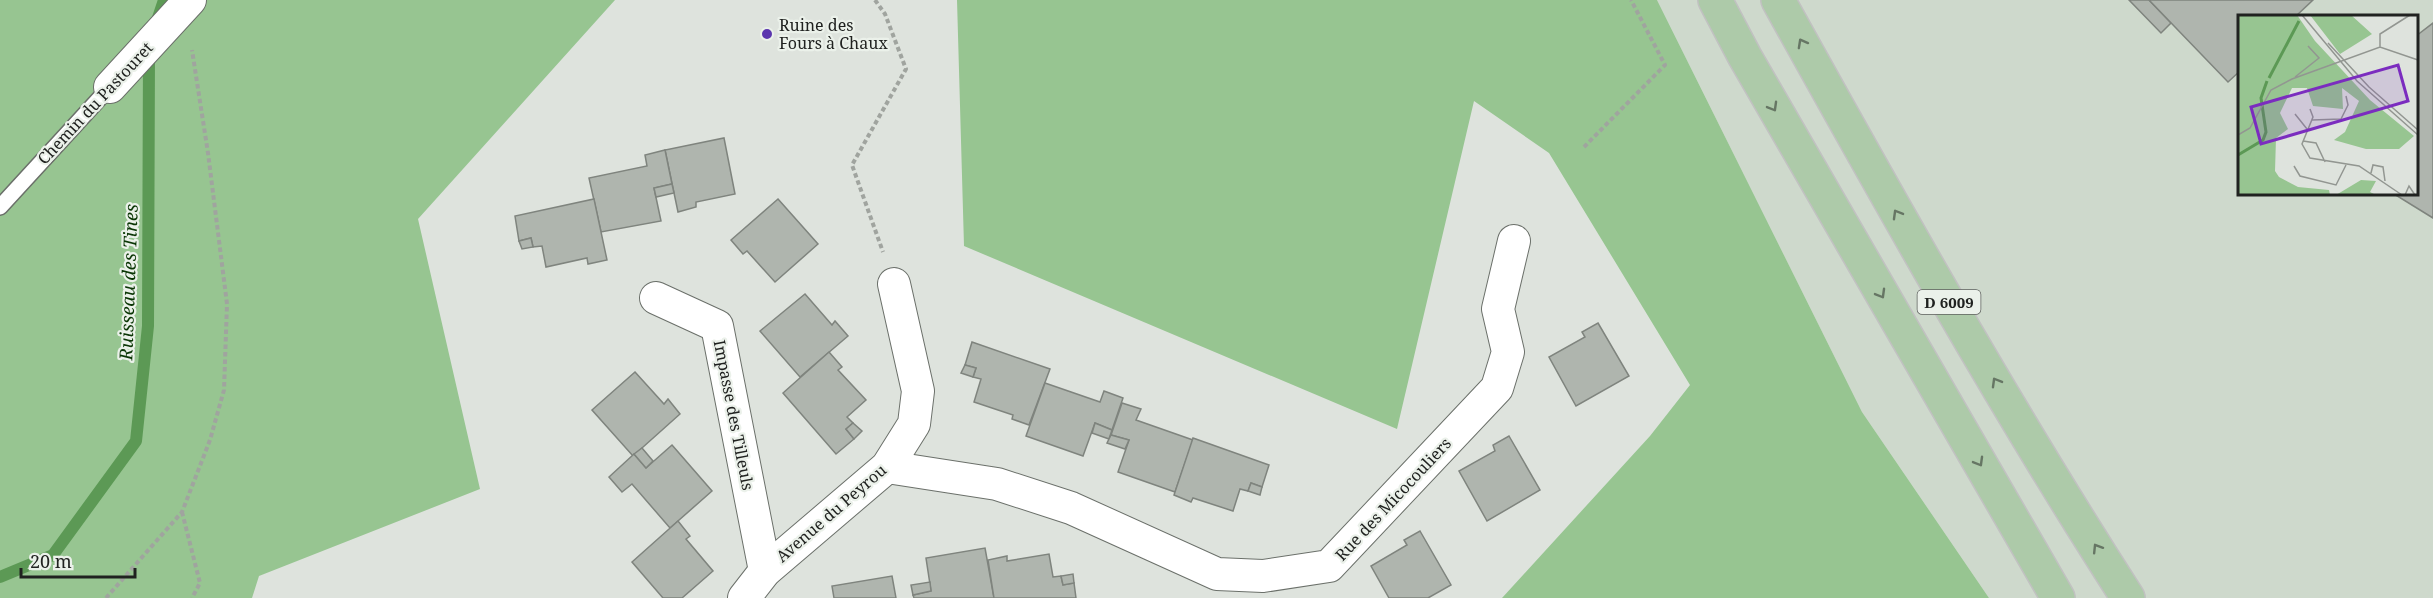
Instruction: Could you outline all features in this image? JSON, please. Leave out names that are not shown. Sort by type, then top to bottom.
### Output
[{"type":"main road","name":"D 6009","points":[[1715,0],[1750,67],[2058,598]]},
{"type":"main road","name":"D 6009","points":[[1778,0],[1902,222],[2020,423],[2128,598]]},
{"type":"street","name":"Chemin du Pastouret","points":[[110,87],[188,2]]},
{"type":"street","name":"Rue des Micocouliers","points":[[887,467],[997,484],[1050,501],[1071,508],[1217,574],[1263,576],[1329,566],[1497,388],[1508,352],[1498,309],[1514,241]]},
{"type":"street","name":"Avenue du Peyrou","points":[[744,598],[765,571],[887,467],[914,424],[918,391],[894,284]]},
{"type":"street","name":"Impasse des Tilleuls","points":[[656,298],[717,326],[765,571]]},
{"type":"lane","name":"Chemin du Pastouret","points":[[0,207],[110,87]]},
{"type":"path","points":[[875,0],[885,14],[906,69],[852,165],[894,284]]},
{"type":"path","points":[[1584,147],[1665,65],[1631,0]]},
{"type":"path","points":[[106,598],[182,512],[210,440],[224,390],[227,304],[188,2]]},
{"type":"path","points":[[182,512],[200,583],[192,598]]},
{"type":"shaded area","points":[[1657,0],[2433,0],[2433,598],[1989,598],[1862,412]]},
{"type":"green space","points":[[0,0],[615,0],[418,219],[480,489],[259,576],[252,598],[0,598]]},
{"type":"green space","points":[[957,0],[1657,0],[1862,412],[1989,598],[1502,598],[1650,436],[1690,385],[1549,153],[1474,101],[1397,429],[964,246]]},
{"type":"building","points":[[2129,0],[2149,0],[2171,23],[2161,33]]},
{"type":"building","points":[[2149,0],[2313,0],[2297,15],[2238,15],[2238,73],[2228,82]]},
{"type":"building","points":[[2433,23],[2433,218],[2396,195],[2418,195],[2418,34]]},
{"type":"building","points":[[724,138],[735,194],[696,202],[696,207],[678,212],[665,150]]},
{"type":"building","points":[[665,150],[672,184],[654,188],[661,221],[601,232],[589,178],[647,166],[645,155]]},
{"type":"building","points":[[672,184],[674,193],[656,197],[654,188]]},
{"type":"building","points":[[594,199],[607,260],[588,264],[587,258],[546,267],[542,246],[533,247],[531,238],[519,241],[515,216]]},
{"type":"building","points":[[778,199],[818,244],[775,282],[747,251],[743,254],[731,240]]},
{"type":"building","points":[[531,238],[533,247],[522,249],[519,241]]},
{"type":"building","points":[[805,294],[832,325],[835,321],[848,336],[800,377],[760,331]]},
{"type":"building","points":[[1598,323],[1629,376],[1576,406],[1549,357],[1585,337],[1582,332]]},
{"type":"building","points":[[972,342],[1050,369],[1029,425],[1012,419],[1013,415],[974,402],[981,379],[973,377],[976,368],[965,365]]},
{"type":"building","points":[[829,352],[842,367],[838,370],[866,400],[847,417],[853,423],[846,429],[854,439],[836,454],[783,393]]},
{"type":"building","points":[[965,365],[976,368],[973,377],[961,373]]},
{"type":"building","points":[[635,372],[664,404],[668,399],[680,414],[633,456],[592,410]]},
{"type":"building","points":[[1045,383],[1100,402],[1104,391],[1123,398],[1112,430],[1095,423],[1083,456],[1026,436]]},
{"type":"building","points":[[1122,403],[1141,409],[1136,420],[1193,440],[1175,492],[1118,472],[1129,440],[1111,435]]},
{"type":"building","points":[[853,423],[862,431],[854,439],[846,429]]},
{"type":"building","points":[[1095,423],[1112,430],[1109,439],[1092,433]]},
{"type":"building","points":[[1111,435],[1129,440],[1125,449],[1107,443]]},
{"type":"building","points":[[1509,436],[1540,490],[1487,521],[1459,471],[1495,451],[1493,445]]},
{"type":"building","points":[[1193,438],[1269,465],[1262,487],[1251,483],[1248,491],[1240,489],[1233,511],[1193,498],[1191,502],[1174,495]]},
{"type":"building","points":[[672,445],[712,491],[670,528],[632,484],[622,492],[609,477],[634,454],[646,468]]},
{"type":"building","points":[[642,448],[653,461],[646,468],[634,454]]},
{"type":"building","points":[[1251,483],[1262,487],[1260,495],[1248,491]]},
{"type":"building","points":[[678,521],[690,536],[686,539],[713,571],[682,598],[663,598],[632,562]]},
{"type":"building","points":[[1420,531],[1451,585],[1428,598],[1389,598],[1371,566],[1407,545],[1404,540]]},
{"type":"building","points":[[985,548],[994,598],[914,598],[913,595],[931,591],[926,558]]},
{"type":"building","points":[[1049,554],[1053,577],[1061,576],[1063,585],[1074,583],[1076,598],[994,598],[988,560],[1007,556],[1007,561]]},
{"type":"building","points":[[1073,574],[1074,583],[1063,585],[1061,576]]},
{"type":"building","points":[[892,576],[896,598],[834,598],[832,586]]},
{"type":"building","points":[[930,582],[931,591],[913,595],[911,585]]},
{"type":"waterway","name":"Ruisseau des Tines","points":[[157,21],[164,0]]},
{"type":"waterway","name":"Ruisseau des Tines","points":[[0,577],[53,555],[136,441],[148,326],[149,53]]},
{"type":"place","name":"Ruine des Fours à Chaux","points":[[767,34]]}]
